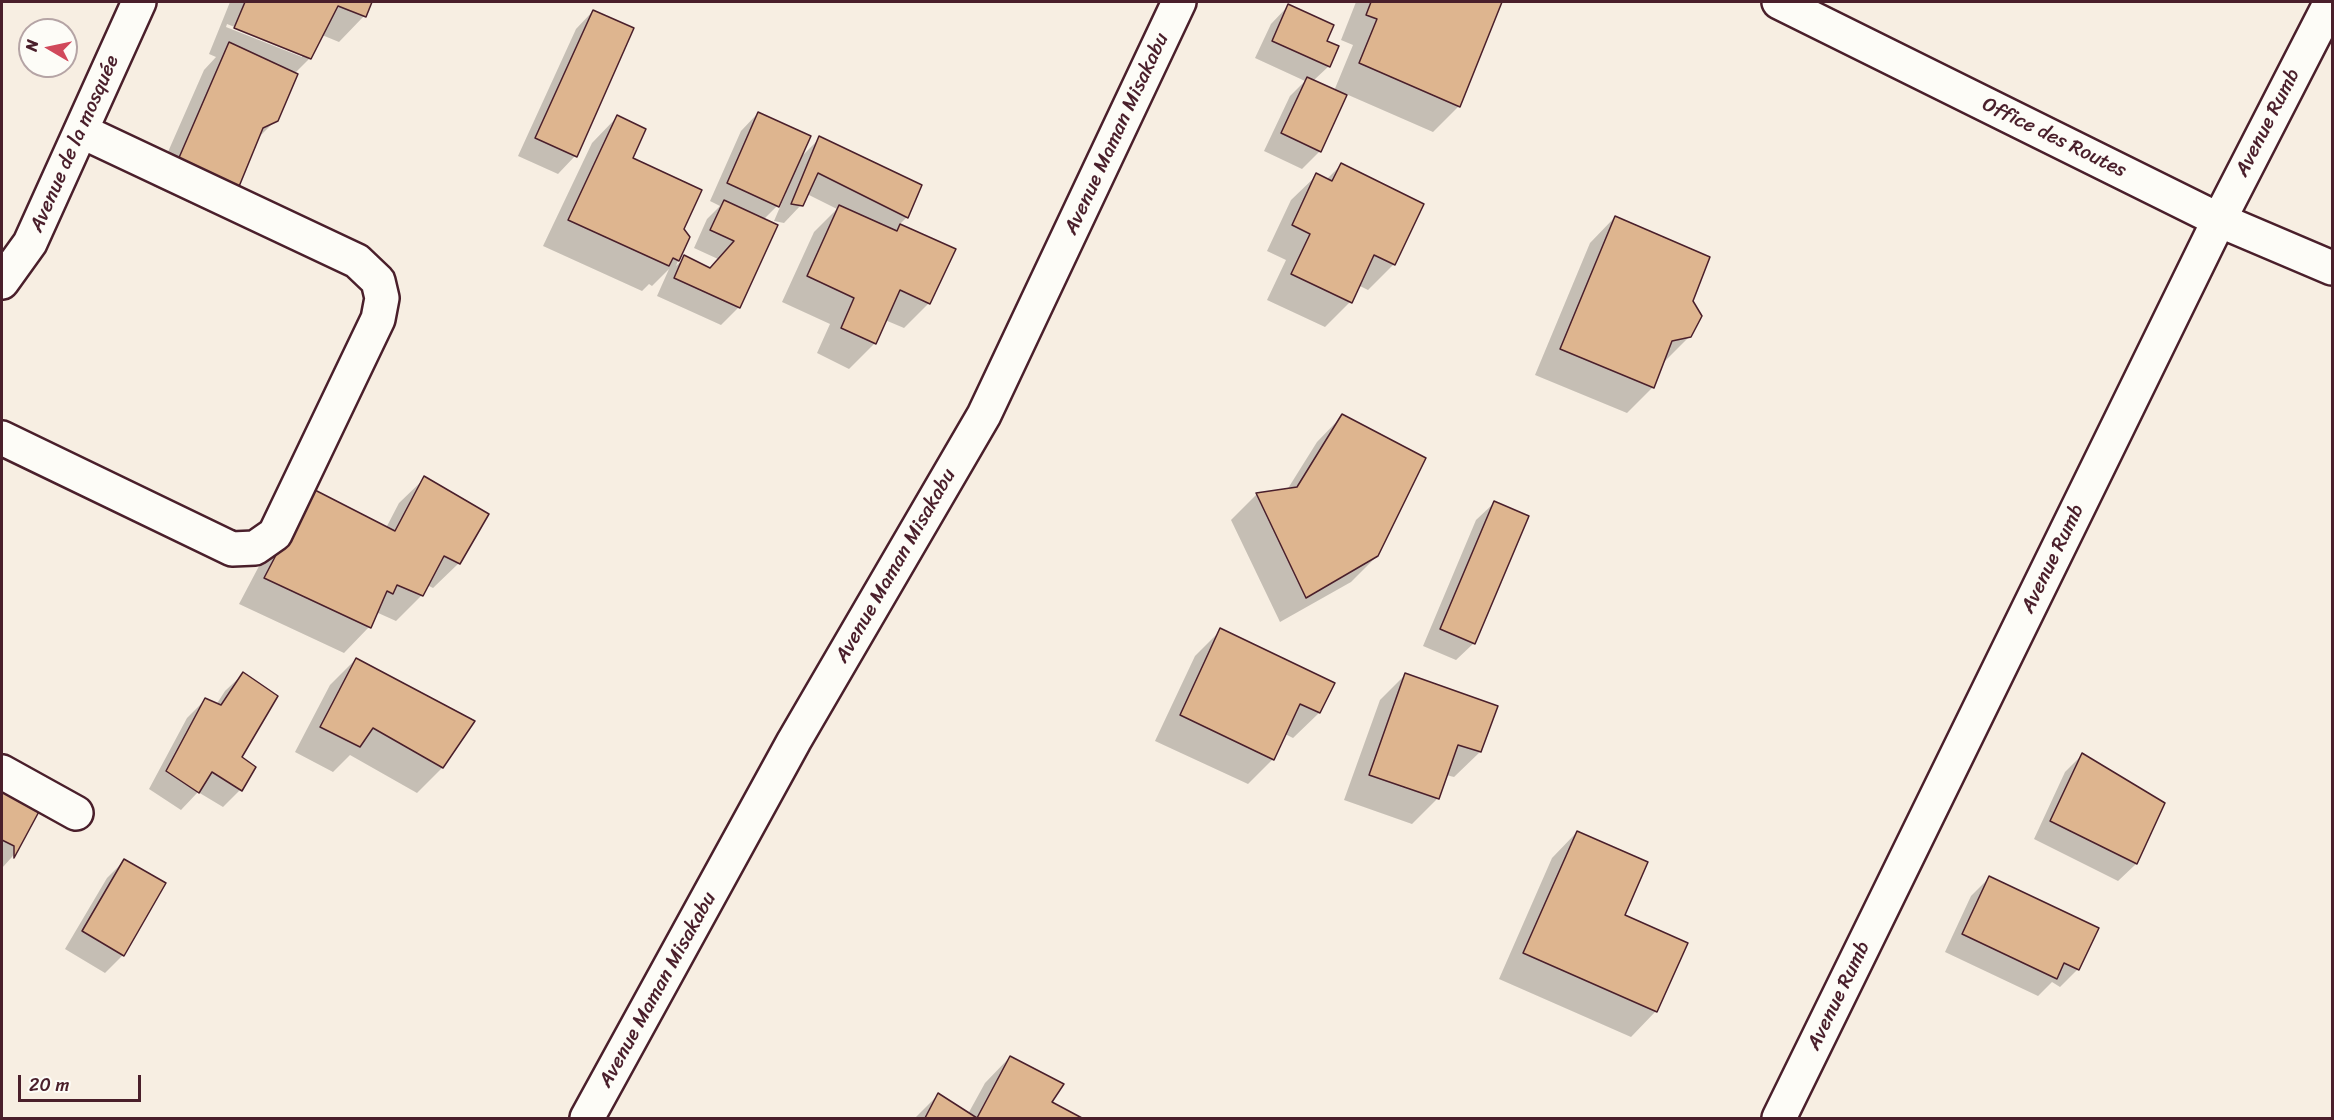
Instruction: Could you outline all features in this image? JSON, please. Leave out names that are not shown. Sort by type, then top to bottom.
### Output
[{"type":"street","name":"Avenue de la mosquée","points":[[2,282],[30,243],[139,2]]},
{"type":"street","name":"Avenue Maman Misakabu","points":[[587,1119],[794,741],[984,415],[1179,2]]},
{"type":"street","name":"Office des Routes","points":[[1779,2],[2219,220],[2332,268]]},
{"type":"street","name":"Avenue Rumb","points":[[1779,1119],[2219,220],[2331,2]]},
{"type":"street","points":[[2,438],[232,549],[255,548],[275,534],[378,319],[382,298],[378,281],[357,261],[81,130]]},
{"type":"street","points":[[2,772],[76,813]]},
{"type":"building","points":[[245,2],[372,2],[366,17],[338,6],[311,59],[234,28]]},
{"type":"building","points":[[1371,2],[1502,2],[1460,107],[1359,63],[1377,19],[1366,15]]},
{"type":"building","points":[[1288,4],[1334,25],[1327,41],[1339,46],[1330,67],[1272,41]]},
{"type":"building","points":[[593,10],[634,28],[577,157],[535,138]]},
{"type":"building","points":[[229,42],[298,74],[278,121],[263,128],[238,189],[178,160]]},
{"type":"building","points":[[1307,77],[1347,95],[1321,152],[1281,133]]},
{"type":"building","points":[[758,112],[811,136],[779,207],[727,183]]},
{"type":"building","points":[[617,115],[646,129],[633,158],[702,190],[684,229],[690,237],[679,261],[673,258],[669,266],[568,220]]},
{"type":"building","points":[[819,136],[922,185],[908,218],[818,173],[803,206],[791,204]]},
{"type":"building","points":[[1341,163],[1424,204],[1395,265],[1374,255],[1352,303],[1291,274],[1310,234],[1292,225],[1316,173],[1332,181]]},
{"type":"building","points":[[724,200],[778,225],[740,308],[674,278],[684,255],[710,268],[734,241],[710,230]]},
{"type":"building","points":[[839,205],[897,231],[900,224],[956,249],[930,304],[900,290],[876,344],[841,328],[854,298],[807,276]]},
{"type":"building","points":[[1615,216],[1710,257],[1693,301],[1702,316],[1691,337],[1672,341],[1654,388],[1560,349]]},
{"type":"building","points":[[1342,414],[1426,458],[1378,556],[1306,598],[1256,493],[1297,487]]},
{"type":"building","points":[[424,476],[489,514],[460,564],[444,556],[423,596],[397,585],[393,594],[387,591],[371,628],[264,578],[311,488],[395,531]]},
{"type":"building","points":[[1494,501],[1529,516],[1475,644],[1440,629]]},
{"type":"building","points":[[1220,628],[1335,683],[1320,713],[1300,704],[1274,760],[1180,715]]},
{"type":"building","points":[[356,658],[475,721],[443,768],[373,728],[360,747],[320,727]]},
{"type":"building","points":[[243,672],[278,696],[242,757],[256,767],[242,791],[212,772],[199,793],[166,771],[205,698],[221,705]]},
{"type":"building","points":[[1405,673],[1498,706],[1481,752],[1458,745],[1439,799],[1369,775]]},
{"type":"building","points":[[2082,753],[2165,803],[2137,864],[2050,821]]},
{"type":"building","points":[[2,786],[42,806],[14,858],[14,846],[2,840]]},
{"type":"building","points":[[1577,831],[1648,862],[1625,915],[1688,943],[1657,1012],[1523,953]]},
{"type":"building","points":[[124,859],[166,883],[124,956],[82,931]]},
{"type":"building","points":[[1989,876],[2099,928],[2079,970],[2064,963],[2057,979],[1962,934]]},
{"type":"building","points":[[1010,1056],[1064,1084],[1052,1102],[1082,1118],[977,1118]]},
{"type":"building","points":[[938,1093],[977,1118],[925,1118]]}]
